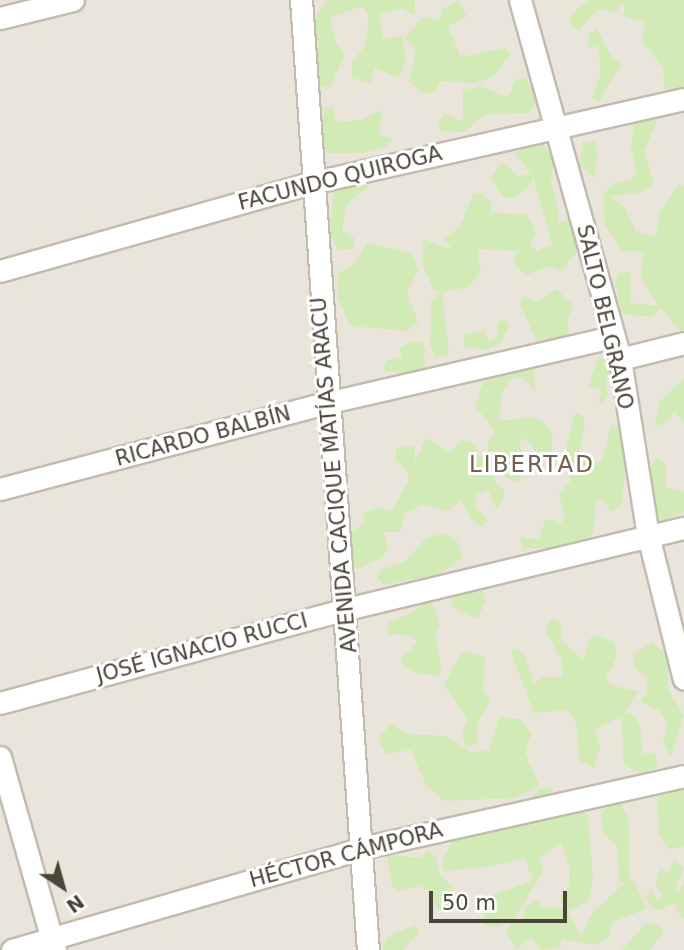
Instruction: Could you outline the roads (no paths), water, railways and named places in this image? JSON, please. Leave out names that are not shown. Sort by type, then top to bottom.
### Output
[{"type":"street","points":[[0,18],[73,0]]},
{"type":"street","name":"AVENIDA CACIQUE MATÍAS ARACU","points":[[301,0],[326,403],[346,609],[368,950]]},
{"type":"street","name":"SALTO BELGRANO","points":[[520,0],[558,125],[612,338],[620,359],[648,535],[684,679]]},
{"type":"street","name":"FACUNDO QUIROGA","points":[[0,271],[311,183],[558,125],[684,99]]},
{"type":"street","name":"RICARDO BALBÍN","points":[[0,489],[326,403],[612,338]]},
{"type":"street","points":[[620,359],[684,343]]},
{"type":"street","name":"JOSÉ IGNACIO RUCCI","points":[[0,702],[346,609],[684,528]]},
{"type":"street","points":[[0,757],[53,944]]},
{"type":"street","name":"HÉCTOR CÁMPORA","points":[[12,950],[53,944],[362,848],[684,776]]},
{"type":"district","name":"LIBERTAD","points":[[532,464]]}]
